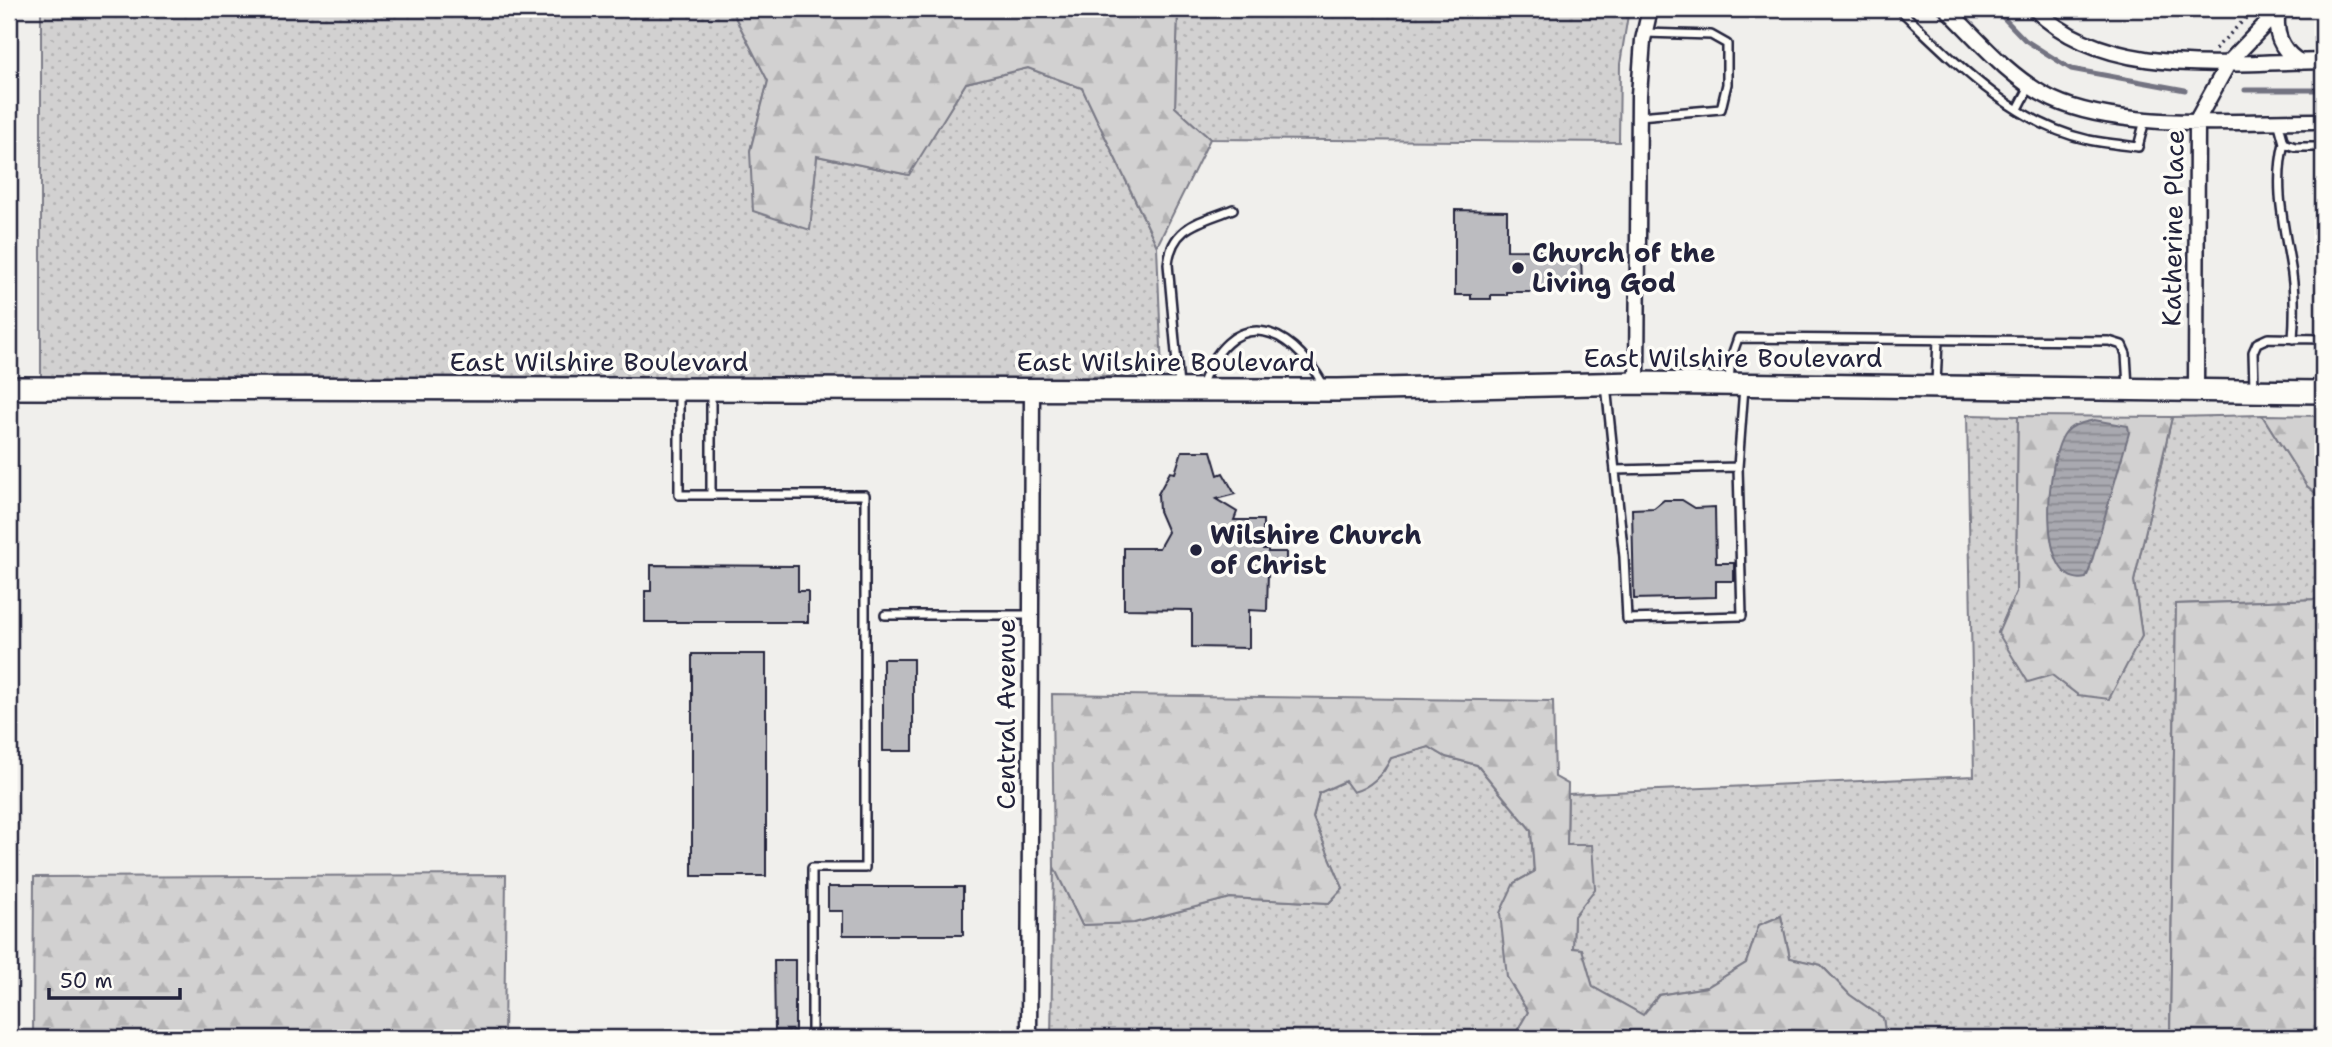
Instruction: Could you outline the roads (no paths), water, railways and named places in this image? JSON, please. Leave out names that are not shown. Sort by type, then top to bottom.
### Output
[{"type":"street","points":[[1637,383],[1639,116],[1644,33],[1650,9]]},
{"type":"street","points":[[1947,9],[2004,66],[2052,99],[2084,110],[2145,120],[2323,121]]},
{"type":"street","points":[[2035,9],[2051,25],[2088,45],[2157,62],[2323,61]]},
{"type":"street","points":[[2279,10],[2276,24],[2278,37],[2292,57],[2300,62]]},
{"type":"street","name":"Katherine Place","points":[[2196,392],[2197,120],[2229,62],[2279,10]]},
{"type":"street","name":"East Wilshire Boulevard","points":[[9,388],[1032,391],[1326,390],[1637,383],[2323,392]]},
{"type":"street","name":"Central Avenue","points":[[1029,1038],[1032,391]]},
{"type":"lane","points":[[1899,9],[1966,73],[1998,98],[2018,109],[2087,139],[2138,147],[2145,120]]},
{"type":"lane","points":[[1639,116],[1721,109],[1727,84],[1727,44],[1720,38],[1711,35],[1644,33]]},
{"type":"lane","points":[[2018,109],[2030,85]]},
{"type":"lane","points":[[2278,121],[2284,143],[2278,167],[2280,211],[2293,280],[2293,339]]},
{"type":"lane","points":[[2284,143],[2295,147],[2323,146]]},
{"type":"lane","points":[[1189,390],[1167,264],[1170,247],[1178,233],[1233,209]]},
{"type":"lane","points":[[1189,390],[1229,340],[1245,332],[1279,334],[1312,363],[1326,390]]},
{"type":"lane","points":[[1606,384],[1627,619],[1742,616],[1737,385],[1731,358],[1738,338],[2109,341],[2122,345],[2126,354],[2128,391]]},
{"type":"lane","points":[[2254,392],[2253,352],[2257,343],[2267,338],[2323,339]]},
{"type":"lane","points":[[1936,388],[1938,340]]},
{"type":"lane","points":[[679,390],[679,495],[864,495],[864,868],[812,867],[812,1038]]},
{"type":"lane","points":[[711,390],[711,495]]},
{"type":"lane","points":[[1615,470],[1738,467]]},
{"type":"lane","points":[[885,615],[1031,615]]},
{"type":"waterway","points":[[1995,9],[2025,40],[2071,69],[2185,90]]},
{"type":"waterway","points":[[2245,90],[2323,90]]},
{"type":"place","name":"Church of the Living God","points":[[1518,268]]},
{"type":"place","name":"Wilshire Church of Christ","points":[[1196,550]]}]
